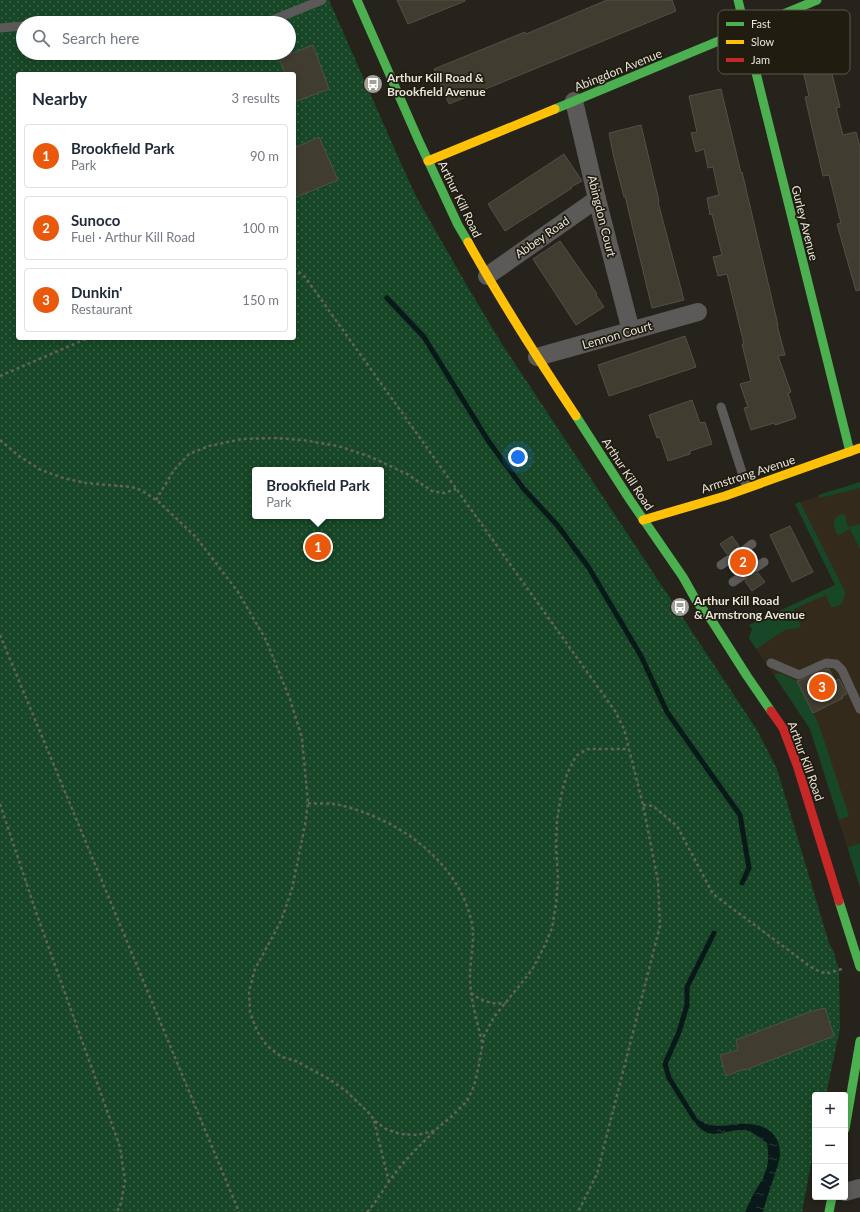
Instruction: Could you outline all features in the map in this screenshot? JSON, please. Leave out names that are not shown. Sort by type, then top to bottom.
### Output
[{"type":"street","name":"Arthur Kill Road","points":[[357,0],[458,225],[487,276],[537,357],[643,520],[783,728],[797,765],[860,967]]},
{"type":"street","name":"Gurley Avenue","points":[[738,0],[740,10]]},
{"type":"street","name":"Abingdon Avenue","points":[[793,10],[817,0]]},
{"type":"street","name":"Abingdon Avenue","points":[[428,161],[718,41]]},
{"type":"street","name":"Gurley Avenue","points":[[755,74],[850,452]]},
{"type":"street","name":"Abingdon Court","points":[[574,101],[597,199],[631,331]]},
{"type":"street","name":"Abbey Road","points":[[487,276],[597,199]]},
{"type":"street","name":"Lennon Court","points":[[537,357],[698,312]]},
{"type":"street","name":"Armstrong Avenue","points":[[643,520],[748,488],[860,448]]},
{"type":"street","points":[[845,1128],[860,1041]]},
{"type":"street","points":[[848,1191],[860,1188]]},
{"type":"street","points":[[829,1212],[831,1200]]},
{"type":"lane","points":[[282,16],[322,0]]},
{"type":"lane","points":[[0,28],[16,27]]},
{"type":"lane","points":[[721,407],[748,488]]},
{"type":"lane","points":[[742,551],[752,544]]},
{"type":"lane","points":[[721,565],[730,559]]},
{"type":"lane","points":[[755,568],[764,562]]},
{"type":"lane","points":[[733,582],[742,576]]},
{"type":"lane","points":[[771,663],[799,675],[826,662],[836,664],[842,670],[860,709]]},
{"type":"path","points":[[296,270],[305,277],[615,711],[624,729],[643,805],[658,881],[660,926],[596,1174],[578,1212]]},
{"type":"path","points":[[0,376],[83,340]]},
{"type":"path","points":[[156,500],[174,470],[189,454],[208,446],[242,439],[274,438],[303,440],[338,446],[371,457],[407,474],[432,491],[444,493],[456,489]]},
{"type":"path","points":[[0,440],[19,456],[41,470],[62,478],[74,481],[131,487],[141,490],[156,500],[196,537],[238,592],[266,640],[290,699],[302,738],[308,804],[292,889],[281,921],[255,969],[249,991],[250,1012],[257,1031],[267,1046],[282,1056],[296,1061],[329,1079],[351,1096],[376,1122],[386,1129],[400,1134],[417,1135],[434,1131]]},
{"type":"path","points":[[0,635],[239,1212]]},
{"type":"path","points":[[367,1212],[376,1203],[389,1182],[408,1158],[434,1131],[467,1101],[474,1086],[484,1036],[494,1017],[532,970],[545,945],[552,928],[556,904],[558,878],[556,820],[567,774],[576,756],[588,749],[629,749]]},
{"type":"path","points":[[0,804],[36,912],[120,1148],[125,1181],[121,1203],[117,1212]]},
{"type":"path","points":[[308,804],[333,804],[359,810],[388,822],[416,840],[441,864],[456,883],[468,907],[472,926],[470,978],[471,993],[483,1044]]},
{"type":"path","points":[[643,805],[653,806],[677,826],[713,894],[810,967],[822,973],[830,973],[839,970]]},
{"type":"path","points":[[471,993],[488,1002],[499,1004],[506,1002]]},
{"type":"path","points":[[373,1119],[389,1182]]},
{"type":"shaded area","points":[[860,482],[860,888],[810,729],[749,638],[752,629],[749,625],[835,585],[795,504]]},
{"type":"green space","points":[[0,0],[329,0],[417,198],[466,284],[502,344],[757,730],[777,769],[829,943],[833,950],[839,970],[840,1028],[827,1092],[812,1092],[812,1159],[802,1212],[0,1212]]},
{"type":"green space","points":[[860,482],[860,488],[820,498],[818,495]]},
{"type":"green space","points":[[800,502],[845,592],[843,602],[835,607],[831,607],[826,595],[794,609],[801,627],[785,630],[756,649],[749,638],[752,629],[749,625],[835,585],[795,504]]},
{"type":"green space","points":[[839,515],[845,515],[848,527],[860,524],[860,549],[850,529],[839,535],[836,532],[834,522]]},
{"type":"green space","points":[[780,673],[797,681],[819,725],[849,816],[839,820],[810,729],[774,675]]},
{"type":"green space","points":[[860,843],[860,888],[848,849],[849,847]]},
{"type":"water","points":[[691,1112],[695,1117],[711,1125],[721,1126],[753,1124],[760,1126],[772,1133],[776,1138],[779,1145],[779,1159],[763,1212],[745,1212],[766,1170],[768,1158],[767,1143],[748,1131],[735,1130],[716,1134],[704,1131],[695,1123]]},
{"type":"building","points":[[397,0],[465,0],[465,1],[408,24]]},
{"type":"building","points":[[607,0],[672,0],[676,11],[449,104],[434,69],[525,32],[526,34]]},
{"type":"building","points":[[313,45],[329,89],[296,101],[296,72],[284,72],[280,60],[296,60],[296,52]]},
{"type":"building","points":[[804,74],[832,74],[840,107],[836,108],[843,135],[856,132],[860,147],[860,290],[856,291],[837,224],[841,223],[829,175],[823,176],[805,97],[809,96]]},
{"type":"building","points":[[721,89],[785,355],[778,356],[791,392],[788,393],[796,418],[775,425],[774,423],[751,430],[744,408],[748,407],[740,384],[751,381],[742,344],[744,344],[727,274],[718,276],[713,257],[722,255],[712,214],[710,215],[707,198],[719,195],[713,167],[708,168],[704,149],[696,152],[691,133],[697,132],[689,96]]},
{"type":"building","points":[[641,125],[658,202],[684,300],[652,308],[609,133]]},
{"type":"building","points":[[319,137],[338,180],[296,197],[296,147]]},
{"type":"building","points":[[564,154],[582,181],[505,231],[488,204]]},
{"type":"building","points":[[560,241],[597,294],[596,295],[604,307],[576,325],[533,259]]},
{"type":"building","points":[[685,336],[696,367],[609,396],[598,365]]},
{"type":"building","points":[[692,400],[700,423],[705,422],[712,444],[690,451],[690,454],[668,461],[660,437],[657,438],[649,415]]},
{"type":"building","points":[[790,526],[813,572],[792,582],[770,535]]},
{"type":"building","points":[[732,536],[739,546],[737,549],[738,554],[741,557],[746,556],[752,563],[749,568],[750,572],[755,574],[758,573],[765,582],[752,591],[745,581],[748,576],[747,572],[742,570],[739,571],[733,564],[736,559],[735,555],[730,553],[727,554],[720,544]]},
{"type":"building","points":[[829,669],[835,681],[839,679],[847,694],[842,696],[843,698],[813,713],[797,681]]},
{"type":"building","points":[[825,1008],[834,1036],[726,1076],[720,1055],[738,1050],[736,1040],[809,1012]]},
{"type":"waterway","points":[[387,298],[424,337],[489,442],[523,488],[558,526],[589,568],[641,656],[667,712],[740,815],[749,868],[742,883]]},
{"type":"waterway","points":[[694,1118],[669,1078],[665,1064],[679,1032],[687,1005],[687,987],[714,933]]},
{"type":"traffic: fast","points":[[357,0],[418,139],[458,225],[468,242]]},
{"type":"traffic: fast","points":[[738,0],[740,10]]},
{"type":"traffic: fast","points":[[793,10],[817,0]]},
{"type":"traffic: fast","points":[[555,109],[718,41]]},
{"type":"traffic: fast","points":[[756,74],[850,452]]},
{"type":"traffic: fast","points":[[576,416],[630,500],[683,577],[697,602],[712,621],[771,711]]},
{"type":"traffic: fast","points":[[839,901],[860,967]]},
{"type":"traffic: fast","points":[[845,1128],[860,1041]]},
{"type":"traffic: fast","points":[[829,1212],[831,1200]]},
{"type":"traffic: slow","points":[[428,161],[555,109]]},
{"type":"traffic: slow","points":[[468,242],[520,330],[576,416]]},
{"type":"traffic: slow","points":[[643,520],[725,496],[860,448]]},
{"type":"traffic: jam","points":[[771,711],[783,728],[797,765],[839,901]]},
{"type":"place","name":"Arthur Kill Road & Brookfield Avenue","points":[[373,84]]},
{"type":"place","name":"Brookfield Park","points":[[318,547]]},
{"type":"place","name":"Sunoco","points":[[743,562]]},
{"type":"place","name":"Arthur Kill Road & Armstrong Avenue","points":[[680,607]]},
{"type":"place","name":"Dunkin'","points":[[822,687]]}]
